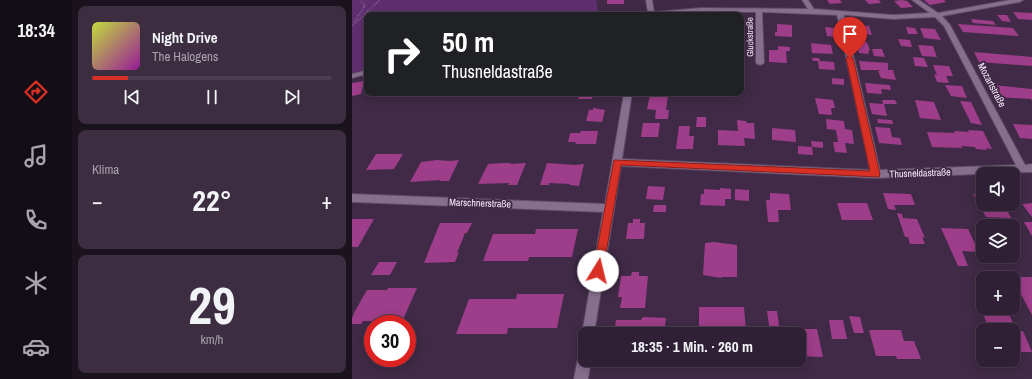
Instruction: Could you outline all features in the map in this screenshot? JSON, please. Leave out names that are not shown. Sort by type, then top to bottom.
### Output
[{"type":"street","points":[[649,0],[649,12]]},
{"type":"street","points":[[805,0],[812,11]]},
{"type":"street","name":"Mozartstraße","points":[[914,0],[937,15],[947,25],[1028,168]]},
{"type":"street","points":[[675,12],[701,10],[759,10],[812,11],[840,14],[893,16],[937,15],[1020,0]]},
{"type":"street","name":"Gluckstraße","points":[[759,10],[760,63]]},
{"type":"street","points":[[840,14],[876,174]]},
{"type":"street","points":[[352,76],[364,73]]},
{"type":"street","points":[[589,327],[628,96]]},
{"type":"street","name":"Thusneldastraße","points":[[617,162],[876,174],[1028,168]]},
{"type":"street","name":"Marschnerstraße","points":[[352,198],[608,208]]},
{"type":"street","points":[[581,379],[583,367]]},
{"type":"path","points":[[352,26],[365,6],[360,0]]},
{"type":"path","points":[[367,12],[380,0]]},
{"type":"path","points":[[352,26],[364,15]]},
{"type":"shaded area","points":[[352,0],[596,0],[599,12],[364,12],[364,70],[352,74]]},
{"type":"building","points":[[607,0],[624,0],[624,4],[607,4]]},
{"type":"building","points":[[827,0],[840,0],[842,3],[830,4]]},
{"type":"building","points":[[865,0],[879,0],[881,3],[869,4]]},
{"type":"building","points":[[924,0],[944,0],[946,2],[930,5]]},
{"type":"building","points":[[894,1],[907,1],[913,7],[901,8]]},
{"type":"building","points":[[1013,12],[1032,13],[1032,20],[1018,19]]},
{"type":"building","points":[[997,15],[1007,15],[1011,22],[1002,21]]},
{"type":"building","points":[[971,19],[993,21],[996,25],[973,23]]},
{"type":"building","points":[[777,24],[792,25],[792,37],[775,36],[775,32],[777,32]]},
{"type":"building","points":[[958,24],[1013,28],[1019,36],[963,32]]},
{"type":"building","points":[[856,25],[869,26],[872,35],[858,31]]},
{"type":"building","points":[[825,27],[835,28],[835,37],[827,36]]},
{"type":"building","points":[[906,27],[915,28],[918,34],[908,34]]},
{"type":"building","points":[[920,28],[935,29],[941,40],[924,38]]},
{"type":"building","points":[[898,39],[910,40],[912,47],[901,46]]},
{"type":"building","points":[[854,41],[867,42],[870,51],[868,51],[869,54],[859,53],[858,50],[856,50]]},
{"type":"building","points":[[811,43],[831,45],[833,54],[812,53]]},
{"type":"building","points":[[918,45],[933,46],[937,57],[922,56]]},
{"type":"building","points":[[778,46],[790,47],[790,51],[786,51],[787,63],[769,62],[769,50],[778,50]]},
{"type":"building","points":[[872,49],[882,49],[885,57],[874,56]]},
{"type":"building","points":[[974,52],[1032,57],[1032,66],[979,62]]},
{"type":"building","points":[[913,57],[924,58],[928,67],[915,66]]},
{"type":"building","points":[[812,58],[819,58],[820,61],[834,62],[835,70],[819,69],[818,61],[813,61]]},
{"type":"building","points":[[859,61],[888,63],[888,70],[893,70],[896,80],[881,78],[878,71],[882,70],[861,70]]},
{"type":"building","points":[[933,65],[949,66],[953,76],[946,76],[949,83],[937,82],[934,74],[937,75]]},
{"type":"building","points":[[832,78],[844,79],[844,85],[832,84]]},
{"type":"building","points":[[364,81],[361,94],[352,96],[352,83]]},
{"type":"building","points":[[865,83],[890,85],[891,90],[881,89],[882,94],[867,93]]},
{"type":"building","points":[[945,85],[962,86],[967,98],[951,96]]},
{"type":"building","points":[[992,85],[1032,89],[1032,101],[1031,99],[998,97]]},
{"type":"building","points":[[579,96],[593,96],[592,99],[578,99]]},
{"type":"building","points":[[650,96],[668,96],[666,110],[669,110],[668,119],[655,119],[656,110],[647,109]]},
{"type":"building","points":[[815,98],[833,100],[835,108],[831,108],[832,115],[819,114]]},
{"type":"building","points":[[882,100],[895,100],[897,104],[883,104]]},
{"type":"building","points":[[915,100],[934,102],[941,120],[920,118]]},
{"type":"building","points":[[960,101],[971,102],[982,125],[971,123]]},
{"type":"building","points":[[869,103],[884,104],[887,116],[872,114]]},
{"type":"building","points":[[593,108],[605,110],[602,122],[586,121],[589,110],[593,110]]},
{"type":"building","points":[[697,117],[706,117],[706,127],[696,127]]},
{"type":"building","points":[[826,119],[844,121],[845,129],[852,130],[854,144],[845,143],[847,153],[835,152],[833,142],[838,142],[836,130],[827,129]]},
{"type":"building","points":[[877,119],[892,120],[893,124],[878,123]]},
{"type":"building","points":[[737,120],[746,121],[747,123],[754,123],[755,139],[744,138],[745,146],[718,145],[718,130],[738,131]]},
{"type":"building","points":[[643,123],[660,123],[658,137],[641,137]]},
{"type":"building","points":[[1013,124],[1032,125],[1032,139],[1020,138]]},
{"type":"building","points":[[679,126],[690,126],[689,136],[694,136],[693,149],[676,149]]},
{"type":"building","points":[[875,127],[890,128],[892,137],[900,138],[902,145],[879,143]]},
{"type":"building","points":[[772,128],[795,130],[796,142],[772,140]]},
{"type":"building","points":[[968,130],[983,131],[992,149],[976,149],[975,147],[961,146],[962,148],[932,147],[927,132],[955,133],[954,131],[969,132]]},
{"type":"building","points":[[581,131],[598,131],[596,144],[575,144],[576,142],[568,142],[570,133],[580,133]]},
{"type":"building","points":[[811,141],[823,142],[823,148],[812,147]]},
{"type":"building","points":[[798,146],[812,147],[813,155],[798,154]]},
{"type":"building","points":[[376,154],[403,154],[394,169],[366,170]]},
{"type":"building","points":[[459,160],[449,181],[440,181],[441,180],[410,182],[421,162]]},
{"type":"building","points":[[526,163],[517,185],[508,185],[509,183],[478,184],[488,164]]},
{"type":"building","points":[[547,163],[575,165],[584,164],[579,186],[549,183],[549,185],[540,185]]},
{"type":"building","points":[[648,186],[665,187],[663,200],[646,199]]},
{"type":"building","points":[[720,188],[731,189],[731,199],[725,199],[725,206],[700,205],[701,194],[704,194],[704,189],[720,190]]},
{"type":"building","points":[[735,189],[749,190],[749,201],[735,200]]},
{"type":"building","points":[[770,193],[789,194],[791,210],[778,210],[779,222],[768,222],[766,200],[770,200]]},
{"type":"building","points":[[883,193],[911,194],[915,205],[894,205],[896,210],[888,209]]},
{"type":"building","points":[[837,203],[867,203],[873,220],[842,220]]},
{"type":"building","points":[[1032,203],[1032,217],[1022,204]]},
{"type":"building","points":[[654,205],[666,205],[666,212],[653,212]]},
{"type":"building","points":[[983,211],[1008,211],[1011,218],[986,217]]},
{"type":"building","points":[[897,213],[902,214],[903,218],[917,219],[925,238],[922,237],[925,244],[910,244],[908,237],[905,237]]},
{"type":"building","points":[[352,219],[374,219],[358,247],[352,247]]},
{"type":"building","points":[[633,219],[640,219],[640,223],[645,223],[644,239],[626,239],[628,223],[633,223]]},
{"type":"building","points":[[1024,222],[1032,222],[1032,236]]},
{"type":"building","points":[[440,223],[472,223],[467,233],[465,233],[455,262],[424,263]]},
{"type":"building","points":[[941,228],[968,229],[976,246],[976,252],[962,251],[968,266],[958,266]]},
{"type":"building","points":[[536,229],[578,229],[572,257],[529,257],[528,261],[483,261],[493,234],[535,234]]},
{"type":"building","points":[[714,242],[737,245],[737,277],[721,278],[703,275],[705,243]]},
{"type":"building","points":[[379,262],[397,262],[390,275],[371,275]]},
{"type":"building","points":[[632,272],[639,272],[639,276],[648,276],[645,308],[620,308],[622,297],[618,297],[621,276],[631,276]]},
{"type":"building","points":[[1020,277],[1032,277],[1032,315],[1020,292]]},
{"type":"building","points":[[388,288],[417,288],[405,315],[364,315],[364,321],[361,324],[352,324],[352,318],[355,311],[367,290],[387,290]]},
{"type":"building","points":[[517,294],[564,294],[557,328],[508,328],[507,334],[456,334],[469,299],[516,299]]},
{"type":"building","points":[[699,307],[744,307],[746,327],[699,327]]},
{"type":"building","points":[[767,311],[777,311],[779,327],[769,327]]},
{"type":"building","points":[[983,315],[1009,315],[1013,323],[987,323]]},
{"type":"building","points":[[849,316],[860,317],[864,333],[854,333]]},
{"type":"building","points":[[643,317],[666,318],[665,327],[615,327],[616,320],[641,320]]},
{"type":"building","points":[[829,320],[843,320],[847,339],[832,339]]},
{"type":"building","points":[[806,329],[817,329],[823,357],[806,356]]},
{"type":"building","points":[[869,330],[901,330],[904,341],[914,341],[921,359],[897,359],[896,356],[876,356]]},
{"type":"building","points":[[1020,331],[1023,331],[1032,352],[1020,352]]},
{"type":"route","points":[[598,271],[617,162],[876,174],[850,58]]}]
